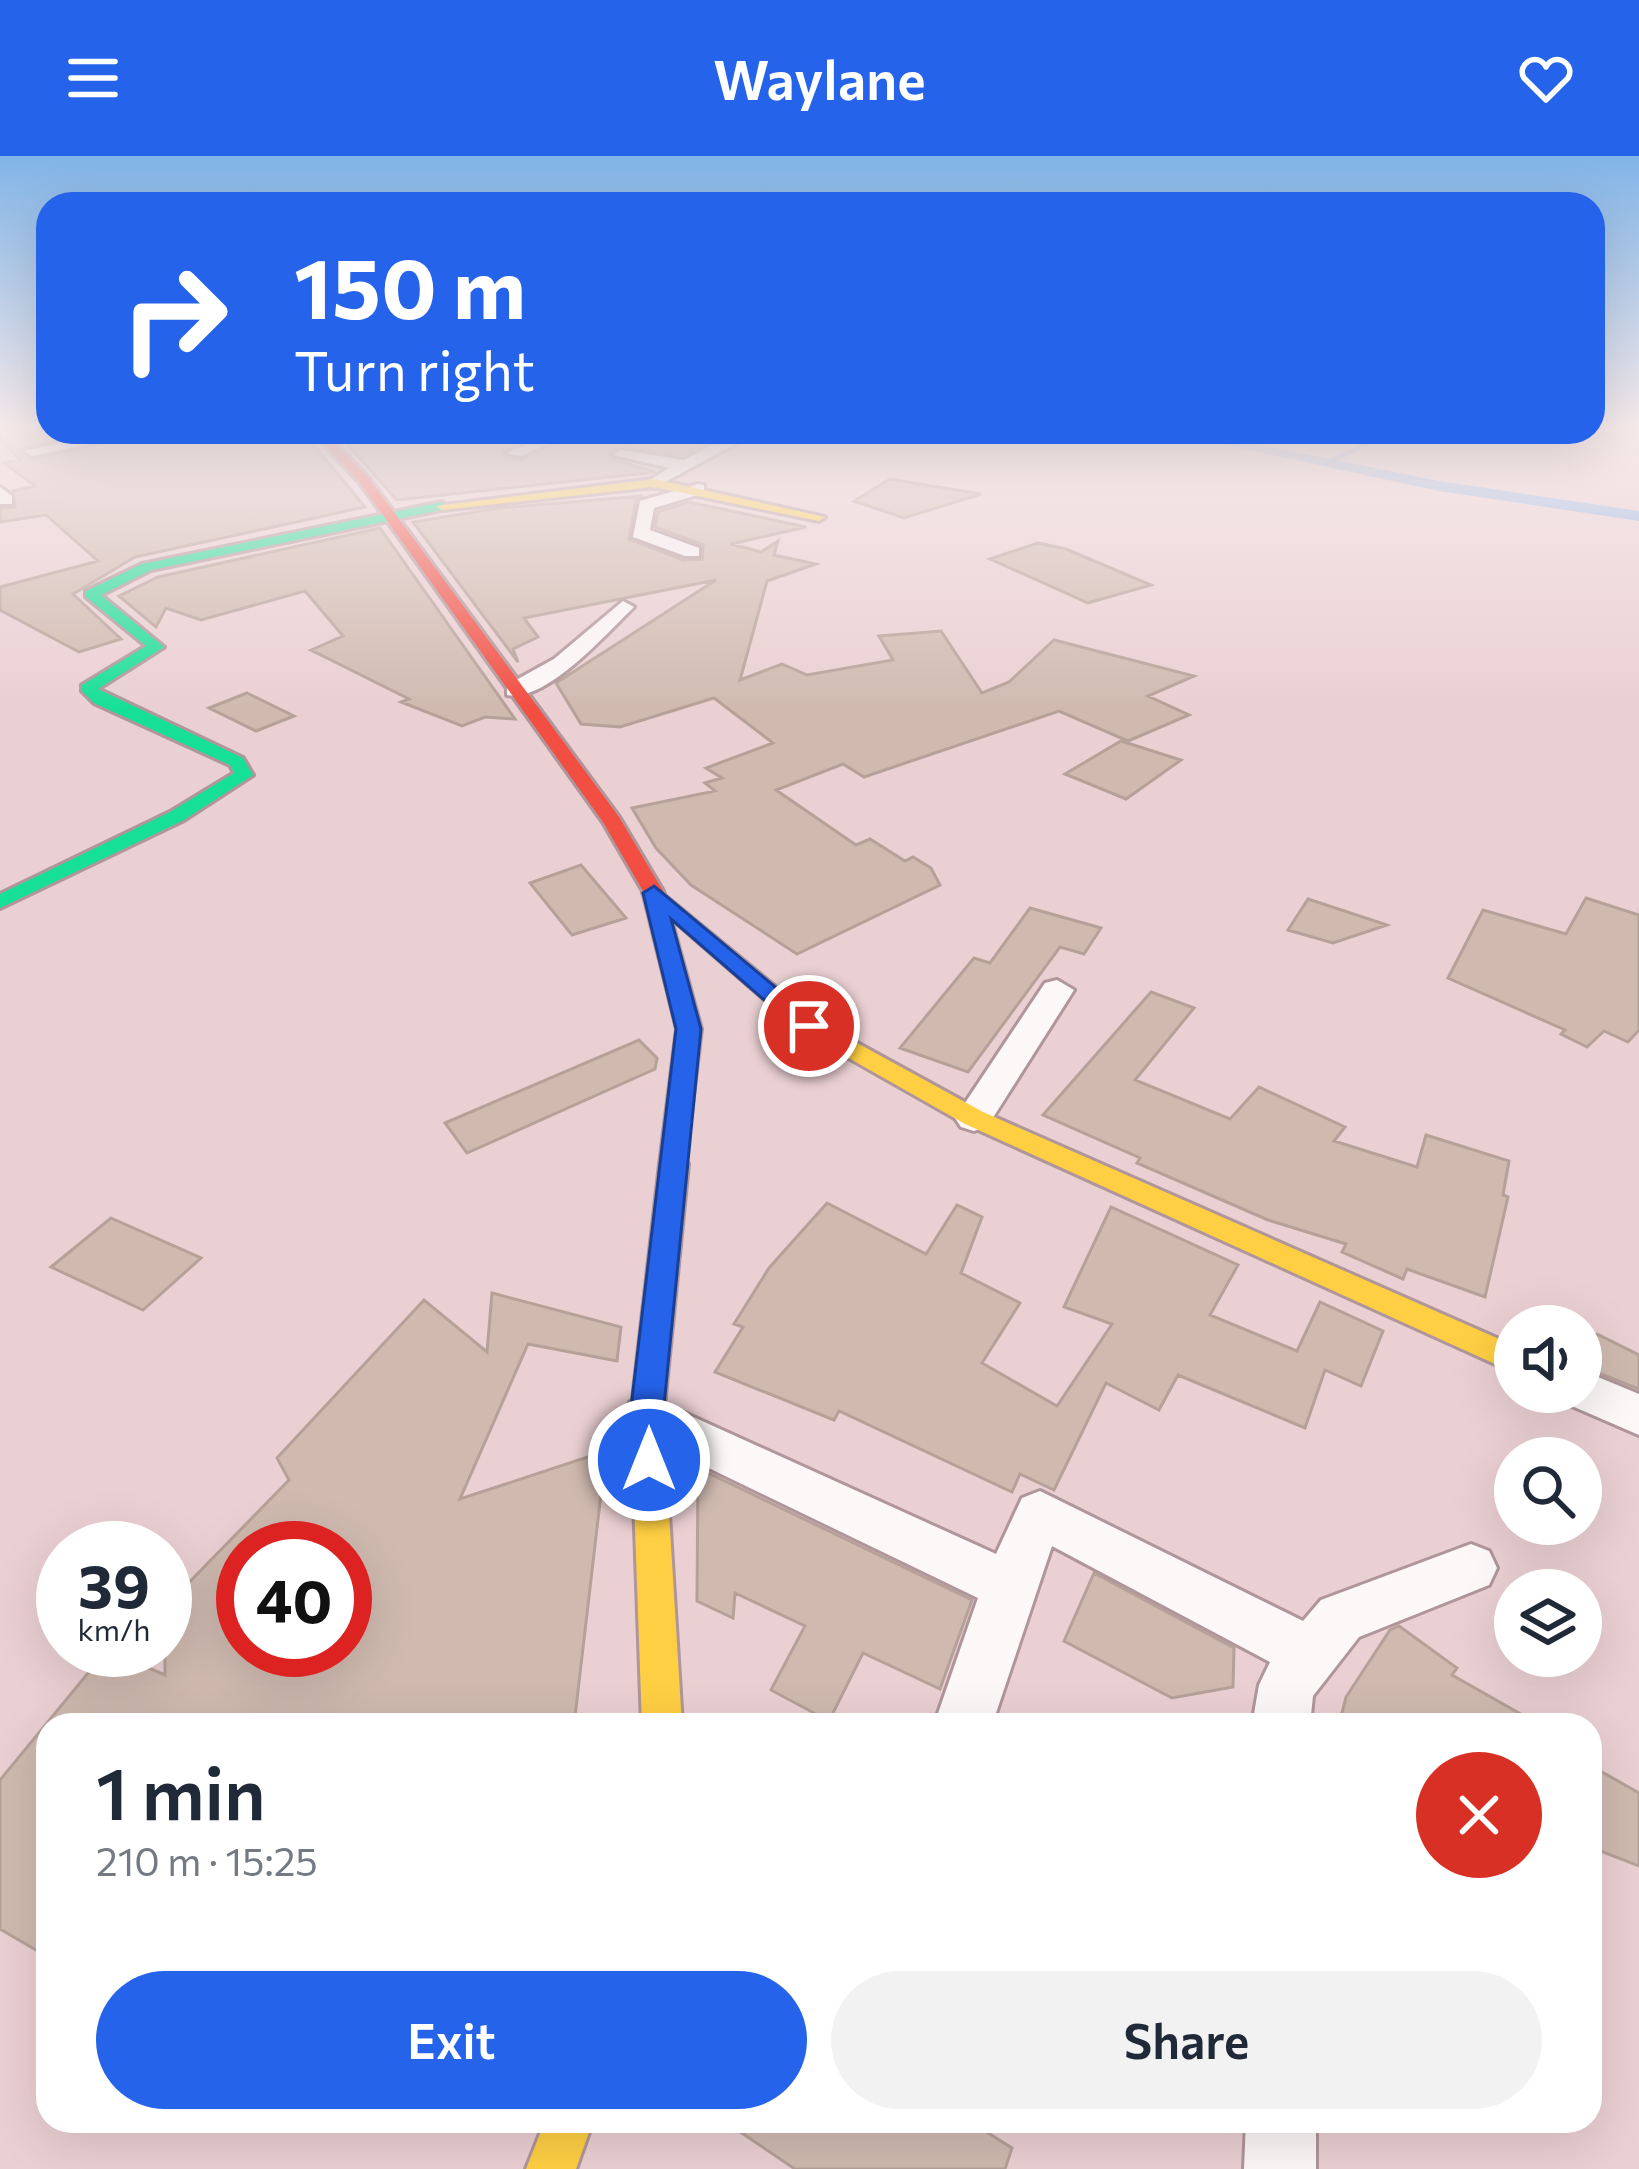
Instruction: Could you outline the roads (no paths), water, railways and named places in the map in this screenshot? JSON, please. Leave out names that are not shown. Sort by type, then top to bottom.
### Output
[{"type":"street","points":[[0,902],[178,816],[244,775],[237,762],[100,699],[88,688],[156,647],[91,594],[146,567],[361,520]]},
{"type":"street","points":[[392,520],[597,796],[654,893],[688,1029],[647,1416],[661,1713]]},
{"type":"street","points":[[643,520],[640,533],[692,552]]},
{"type":"street","points":[[515,690],[562,664],[623,607]]},
{"type":"street","points":[[654,893],[809,1026],[974,1118],[1494,1351]]},
{"type":"street","points":[[974,1118],[1057,990]]},
{"type":"street","points":[[1602,1398],[1639,1415]]},
{"type":"street","points":[[647,1416],[1008,1586]]},
{"type":"street","points":[[967,1713],[1008,1586],[1040,1514],[1311,1654]]},
{"type":"street","points":[[1283,1713],[1287,1685],[1340,1618],[1471,1568]]},
{"type":"street","points":[[551,2169],[564,2133]]},
{"type":"street","points":[[1280,2169],[1281,2133]]}]
